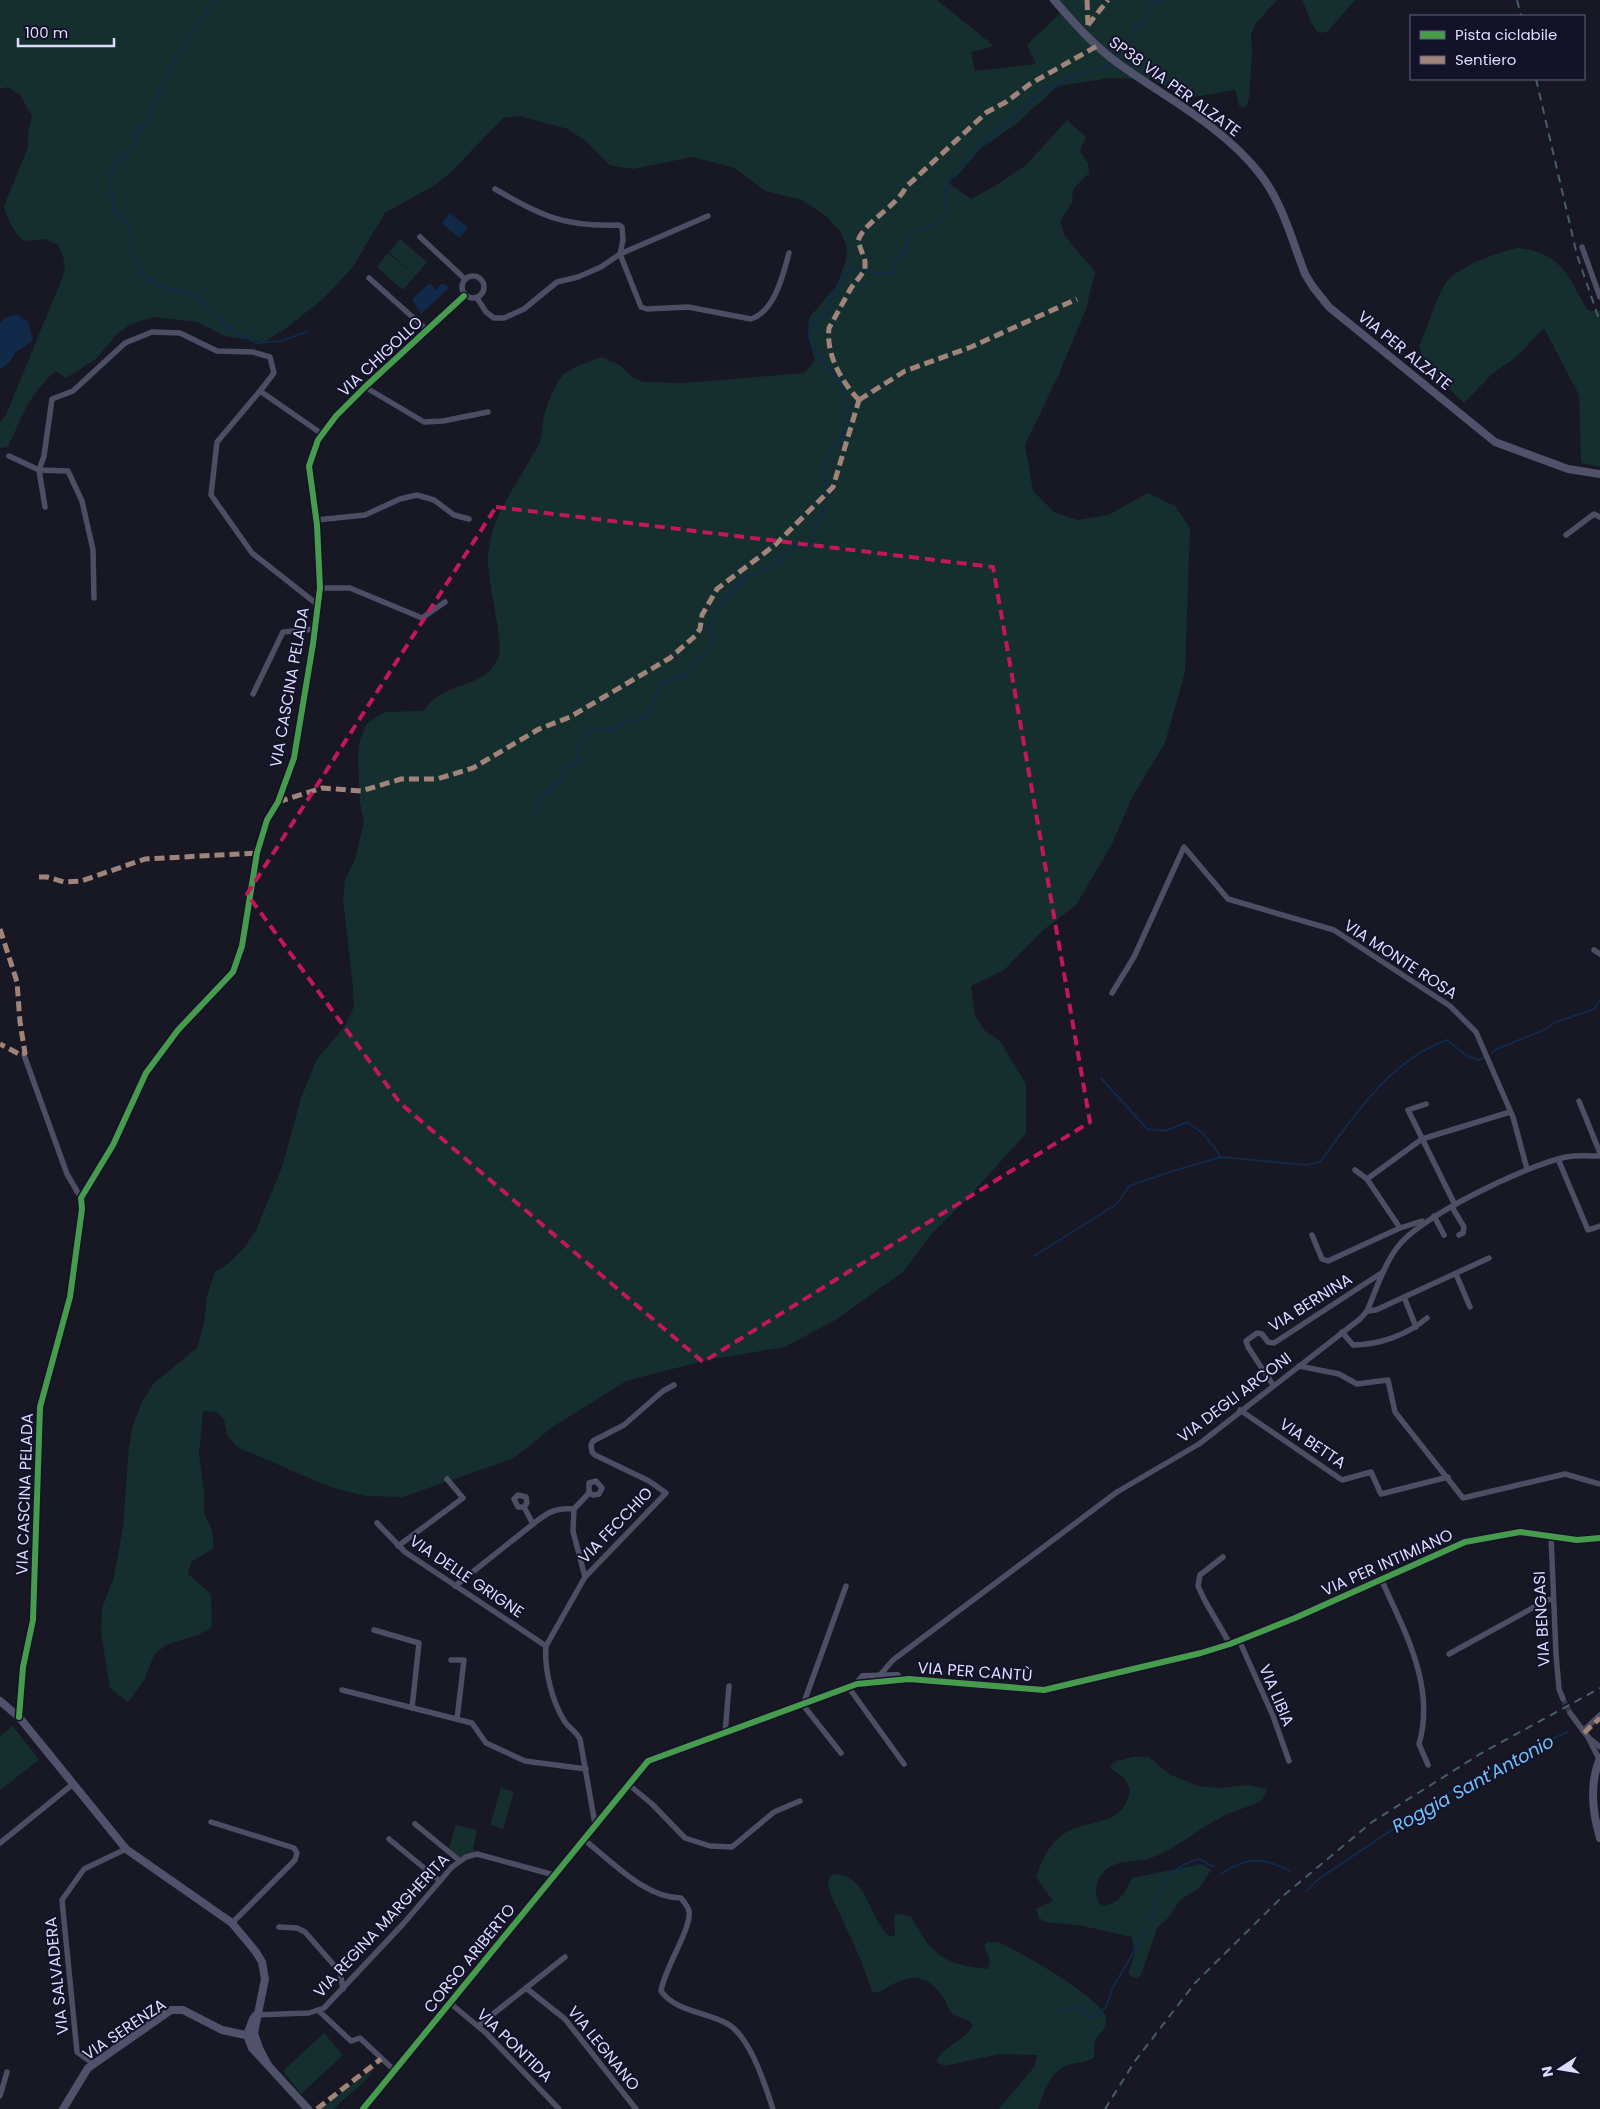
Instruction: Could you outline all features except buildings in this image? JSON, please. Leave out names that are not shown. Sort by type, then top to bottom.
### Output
[{"type":"street","name":"SP38 VIA PER ALZATE","points":[[1054,0],[1097,46],[1125,68],[1223,136],[1259,173]]},
{"type":"street","name":"VIA PER ALZATE","points":[[1259,173],[1278,205],[1305,274],[1329,307],[1495,442],[1568,469],[1600,474]]},
{"type":"street","points":[[495,189],[549,218],[575,224],[619,225],[624,232],[620,254],[641,307],[647,309],[688,307],[750,319],[758,317],[771,302],[782,278],[789,253]]},
{"type":"street","points":[[477,298],[486,312],[494,318],[504,318],[524,310],[557,282],[578,277],[601,267],[620,254],[708,216]]},
{"type":"street","points":[[420,237],[465,279]]},
{"type":"street","points":[[1582,247],[1600,297]]},
{"type":"street","points":[[472,276],[482,281],[484,289],[477,298],[470,299],[464,296],[461,289],[465,279],[472,276]]},
{"type":"street","points":[[369,278],[427,330]]},
{"type":"street","name":"VIA CHIGOLLO","points":[[320,437],[336,416],[365,387],[464,296]]},
{"type":"street","points":[[44,507],[39,470],[44,456],[52,398],[74,392],[125,343],[152,332],[180,333],[217,351],[253,352],[270,357],[274,373],[217,442],[211,495],[252,554],[318,605]]},
{"type":"street","points":[[365,387],[424,422],[443,421],[488,412]]},
{"type":"street","points":[[260,391],[320,437]]},
{"type":"street","name":"VIA CASCINA PELADA","points":[[20,1717],[23,1667],[33,1620],[40,1407],[70,1298],[82,1209],[81,1198],[113,1145],[146,1073],[178,1030],[233,972],[242,946],[257,854],[267,820],[278,802],[294,758],[315,629],[320,588],[316,520],[309,466],[320,437]]},
{"type":"street","points":[[9,456],[39,470],[68,472],[82,501],[93,550],[94,598]]},
{"type":"street","points":[[316,520],[365,515],[400,499],[418,495],[434,500],[454,515],[470,519]]},
{"type":"street","points":[[1566,534],[1594,514],[1600,517]]},
{"type":"street","points":[[320,588],[350,588],[422,618],[445,602]]},
{"type":"street","points":[[253,694],[283,632],[315,629]]},
{"type":"street","name":"VIA MONTE ROSA","points":[[1112,993],[1134,957],[1184,848],[1228,899],[1334,930],[1450,1006],[1476,1032],[1510,1112],[1527,1169]]},
{"type":"street","points":[[1594,950],[1600,954]]},
{"type":"street","points":[[24,1056],[67,1174],[81,1198]]},
{"type":"street","points":[[1579,1101],[1600,1154]]},
{"type":"street","points":[[1426,1104],[1408,1110],[1464,1227],[1463,1233],[1459,1235]]},
{"type":"street","points":[[1367,1179],[1422,1139],[1510,1112]]},
{"type":"street","name":"VIA DEGLI ARCONI","points":[[880,1679],[892,1661],[1117,1492],[1200,1444],[1240,1410],[1342,1332],[1367,1311],[1383,1272],[1396,1248],[1410,1233],[1427,1220],[1527,1169],[1566,1156],[1600,1154]]},
{"type":"street","points":[[1558,1159],[1588,1230],[1600,1226]]},
{"type":"street","points":[[1355,1170],[1367,1179],[1400,1228]]},
{"type":"street","points":[[1434,1216],[1444,1235]]},
{"type":"street","points":[[1312,1235],[1322,1259],[1328,1261],[1400,1228],[1427,1220]]},
{"type":"street","points":[[1367,1311],[1376,1310],[1489,1258]]},
{"type":"street","name":"VIA BERNINA","points":[[1273,1385],[1246,1341],[1257,1333],[1262,1334],[1268,1342],[1274,1342],[1383,1272]]},
{"type":"street","points":[[1456,1274],[1470,1307]]},
{"type":"street","points":[[1404,1297],[1416,1327]]},
{"type":"street","points":[[1342,1332],[1353,1345],[1360,1345],[1389,1339],[1416,1327],[1427,1318]]},
{"type":"street","points":[[1299,1366],[1339,1374],[1358,1384],[1388,1380],[1395,1412],[1463,1498],[1565,1474],[1600,1484]]},
{"type":"street","name":"VIA FECCHIO","points":[[546,1646],[584,1577],[666,1492],[650,1481],[595,1455],[591,1449],[593,1441],[624,1425],[663,1391],[674,1385]]},
{"type":"street","name":"VIA BETTA","points":[[1240,1410],[1342,1480],[1371,1472],[1381,1494],[1448,1477]]},
{"type":"street","points":[[398,1546],[463,1498],[447,1479]]},
{"type":"street","points":[[584,1577],[573,1531],[574,1509],[589,1493]]},
{"type":"street","points":[[524,1507],[533,1524]]},
{"type":"street","points":[[455,1586],[547,1512],[556,1508],[574,1509]]},
{"type":"street","name":"VIA DELLE GRIGNE","points":[[377,1522],[398,1546],[546,1646]]},
{"type":"street","name":"VIA PER INTIMIANO","points":[[1295,1618],[1464,1542],[1520,1532],[1577,1540],[1600,1538]]},
{"type":"street","name":"VIA BENGASI","points":[[1551,1536],[1558,1678],[1563,1699]]},
{"type":"street","points":[[1223,1557],[1200,1574],[1198,1586],[1230,1644]]},
{"type":"street","points":[[1381,1578],[1419,1667],[1424,1727],[1419,1744],[1428,1765]]},
{"type":"street","points":[[841,1754],[803,1705],[846,1586]]},
{"type":"street","points":[[1449,1654],[1547,1600],[1553,1599]]},
{"type":"street","name":"VIA PER CANTÙ","points":[[595,1824],[648,1761],[857,1684],[880,1679],[1044,1690],[1201,1653],[1230,1644],[1295,1618]]},
{"type":"street","points":[[374,1630],[419,1643],[412,1708]]},
{"type":"street","name":"VIA LIBIA","points":[[1239,1640],[1289,1761]]},
{"type":"street","points":[[546,1646],[545,1658],[557,1706],[566,1724],[574,1728],[580,1739],[595,1824]]},
{"type":"street","points":[[451,1660],[464,1660],[457,1719]]},
{"type":"street","points":[[892,1661],[891,1668],[897,1676]]},
{"type":"street","points":[[880,1679],[905,1676],[909,1680]]},
{"type":"street","points":[[725,1733],[729,1686]]},
{"type":"street","points":[[849,1688],[904,1764]]},
{"type":"street","points":[[342,1690],[472,1723],[486,1743],[525,1761],[586,1769]]},
{"type":"street","points":[[0,1702],[20,1717],[126,1849],[232,1923],[262,1962],[264,1987],[256,2015],[247,2036],[252,2048],[308,2109]]},
{"type":"street","points":[[1570,1712],[1600,1759],[1594,1782],[1592,1802],[1600,1838]]},
{"type":"street","points":[[1583,1730],[1600,1715]]},
{"type":"street","points":[[1588,1738],[1600,1737]]},
{"type":"street","points":[[1588,1738],[1600,1746]]},
{"type":"street","points":[[0,1844],[73,1784]]},
{"type":"street","points":[[628,1784],[654,1805],[685,1838],[710,1846],[732,1847],[774,1812],[800,1801]]},
{"type":"street","points":[[211,1822],[294,1848],[297,1853],[295,1860],[232,1923]]},
{"type":"street","points":[[415,1824],[460,1861]]},
{"type":"street","name":"CORSO ARIBERTO","points":[[363,2109],[595,1824]]},
{"type":"street","points":[[388,1839],[440,1882]]},
{"type":"street","points":[[583,1839],[638,1882],[668,1898],[681,1898],[689,1909],[689,1921],[663,1978],[661,1991],[666,1998],[680,2006],[726,2023],[738,2032],[762,2075],[773,2109]]},
{"type":"street","name":"VIA SALVADERA","points":[[94,2064],[77,2052],[62,1900],[84,1870],[126,1849]]},
{"type":"street","name":"VIA REGINA MARGHERITA","points":[[256,2015],[308,2013],[319,2010],[342,1989],[440,1882],[466,1857],[477,1854],[554,1874]]},
{"type":"street","points":[[279,1927],[297,1928],[305,1932],[340,1972],[342,1989]]},
{"type":"street","points":[[478,2026],[565,1957]]},
{"type":"street","name":"VIA LEGNANO","points":[[526,1988],[565,2019],[636,2109]]},
{"type":"street","name":"VIA PONTIDA","points":[[450,2003],[478,2026],[559,2109]]},
{"type":"street","name":"VIA SERENZA","points":[[63,2109],[88,2068],[175,2009],[186,2011],[227,2032],[247,2036]]},
{"type":"street","points":[[319,2010],[351,2041],[360,2038],[395,2070]]},
{"type":"street","points":[[256,2015],[254,2033],[262,2055]]},
{"type":"street","points":[[247,2036],[253,2039],[268,2065]]},
{"type":"street","points":[[0,2096],[7,2072]]},
{"type":"highlighted area","points":[[496,507],[993,567],[1090,1122],[703,1362],[400,1103],[247,894]]},
{"type":"green space","points":[[0,0],[937,0],[994,46],[971,52],[975,71],[1036,64],[1027,45],[1063,10],[1054,0],[1277,0],[1256,23],[1251,34],[1252,55],[1249,98],[1246,107],[1239,106],[1234,90],[1189,98],[1151,79],[1110,78],[1058,86],[1015,125],[981,148],[957,176],[947,182],[971,199],[1000,183],[1026,165],[1067,120],[1086,137],[1080,151],[1088,163],[1089,173],[1073,189],[1072,202],[1060,222],[1065,236],[1095,272],[1086,309],[1059,374],[1025,445],[1033,491],[1054,512],[1077,520],[1108,515],[1148,493],[1175,506],[1190,528],[1185,672],[1165,743],[1133,796],[1111,846],[1076,905],[1042,931],[1004,970],[971,986],[975,1015],[984,1030],[1000,1041],[1026,1084],[1026,1133],[968,1198],[933,1232],[903,1272],[837,1319],[785,1347],[707,1360],[626,1381],[554,1426],[514,1458],[403,1497],[366,1496],[330,1487],[237,1447],[227,1435],[224,1419],[217,1412],[203,1411],[199,1454],[204,1493],[204,1513],[212,1530],[214,1548],[191,1562],[188,1574],[211,1594],[212,1627],[198,1635],[166,1645],[154,1655],[144,1680],[128,1702],[110,1688],[101,1633],[102,1608],[114,1577],[123,1527],[129,1447],[133,1425],[142,1402],[153,1384],[197,1348],[204,1323],[207,1296],[215,1272],[229,1263],[245,1247],[257,1228],[282,1167],[301,1098],[317,1059],[344,1027],[354,1007],[343,899],[345,879],[355,860],[364,822],[360,803],[358,758],[360,740],[367,723],[385,712],[424,711],[441,694],[482,677],[498,659],[500,652],[498,627],[488,568],[489,544],[504,505],[539,443],[547,406],[555,387],[564,374],[577,366],[601,357],[620,365],[633,378],[644,382],[684,383],[804,373],[815,360],[808,337],[809,318],[837,285],[846,260],[847,247],[841,233],[827,217],[802,200],[765,191],[735,168],[692,157],[633,169],[609,165],[586,141],[568,129],[519,116],[503,118],[450,173],[435,185],[385,213],[352,268],[323,299],[285,329],[264,342],[225,336],[197,322],[153,317],[131,324],[118,333],[96,359],[66,378],[56,371],[47,379],[33,396],[22,415],[8,447],[0,448],[0,422],[6,415],[65,271],[63,255],[58,245],[44,239],[24,241],[11,225],[4,206],[28,147],[28,132],[32,116],[20,95],[8,87],[0,89]]},
{"type":"green space","points":[[1302,0],[1355,0],[1327,32],[1319,33],[1313,26]]},
{"type":"green space","points":[[400,239],[427,262],[415,276],[389,252]]},
{"type":"green space","points":[[1518,248],[1545,255],[1554,261],[1568,276],[1587,309],[1590,311],[1600,311],[1600,467],[1581,463],[1579,395],[1544,328],[1517,356],[1491,375],[1464,403],[1448,388],[1446,391],[1431,381],[1419,346],[1445,284],[1450,278],[1468,266]]},
{"type":"green space","points":[[388,253],[415,276],[403,290],[377,267]]},
{"type":"green space","points":[[13,1726],[39,1760],[0,1790],[0,1736]]},
{"type":"green space","points":[[1133,1757],[1148,1757],[1171,1775],[1198,1786],[1218,1788],[1248,1785],[1267,1789],[1262,1800],[1225,1815],[1169,1850],[1151,1858],[1117,1864],[1107,1869],[1100,1877],[1096,1892],[1102,1906],[1117,1900],[1127,1888],[1132,1878],[1202,1864],[1211,1870],[1199,1888],[1181,1899],[1168,1918],[1157,1928],[1141,1975],[1137,1978],[1128,1973],[1135,1953],[1132,1937],[1083,1926],[1046,1922],[1039,1918],[1036,1909],[1053,1901],[1036,1877],[1049,1848],[1057,1839],[1072,1829],[1104,1820],[1121,1810],[1127,1801],[1130,1788],[1123,1777],[1111,1769],[1111,1765],[1116,1761]]},
{"type":"green space","points":[[501,1788],[514,1792],[503,1829],[490,1825]]},
{"type":"green space","points":[[456,1825],[477,1830],[473,1850],[478,1852],[460,1861],[448,1851]]},
{"type":"green space","points":[[840,1874],[858,1885],[883,1929],[890,1937],[895,1935],[894,1916],[898,1914],[911,1916],[933,1949],[949,1961],[988,1969],[990,1960],[984,1946],[987,1942],[998,1942],[1041,1965],[1077,1988],[1102,2010],[1106,2019],[1104,2028],[1095,2041],[1094,2058],[1066,2066],[1055,2073],[1048,2084],[1038,2109],[999,2109],[1035,2066],[1037,2055],[999,2054],[945,2066],[936,2062],[944,2051],[965,2035],[973,2025],[968,2020],[953,2015],[941,1994],[926,1981],[918,1978],[895,1983],[878,1993],[872,1991],[860,1958],[830,1893],[828,1881],[832,1875]]},
{"type":"green space","points":[[324,2033],[343,2055],[301,2094],[283,2071]]},
{"type":"green space","points":[[377,2065],[365,2081],[333,2109],[321,2109]]},
{"type":"water","points":[[450,213],[468,228],[459,238],[442,223]]},
{"type":"water","points":[[430,283],[436,290],[441,284],[445,284],[449,288],[421,314],[412,299]]},
{"type":"water","points":[[16,314],[28,322],[33,340],[15,353],[10,362],[0,369],[0,324],[5,318]]},
{"type":"waterway","points":[[214,0],[171,65],[147,122],[135,135],[134,146],[114,166],[111,176],[113,212],[130,224],[132,254],[145,277],[170,290],[185,291],[198,298],[207,310],[218,313],[226,328],[257,343],[280,341],[307,332]]},
{"type":"waterway","points":[[1117,55],[1130,41],[1135,28],[1143,25],[1150,4],[1163,0]]},
{"type":"waterway","points":[[536,815],[540,798],[560,781],[566,769],[578,762],[578,745],[583,741],[585,735],[589,734],[591,729],[602,731],[615,727],[626,720],[645,718],[662,683],[687,675],[692,665],[708,651],[711,639],[710,623],[712,618],[726,605],[725,600],[745,576],[757,574],[778,564],[795,546],[809,546],[825,505],[827,492],[825,461],[842,436],[845,420],[843,390],[839,380],[816,352],[811,342],[810,333],[815,323],[827,314],[840,281],[855,267],[886,274],[894,272],[896,260],[906,252],[908,233],[935,225],[947,215],[946,195],[948,184],[965,162],[994,133],[1039,94],[1071,78],[1109,64]]},
{"type":"waterway","points":[[1492,1053],[1497,1049],[1546,1029],[1554,1023],[1594,1009],[1600,1000]]},
{"type":"waterway","points":[[1034,1256],[1117,1204],[1129,1186],[1173,1171],[1221,1157],[1306,1165],[1320,1162],[1361,1108],[1391,1075],[1427,1049],[1447,1040],[1467,1056],[1478,1060],[1485,1057]]},
{"type":"waterway","points":[[1101,1078],[1147,1129],[1165,1131],[1187,1122],[1203,1133],[1221,1157]]},
{"type":"waterway","name":"Roggia Sant'Antonio","points":[[1306,1891],[1320,1878],[1471,1780],[1535,1746],[1568,1732]]},
{"type":"waterway","name":"Roggia Sant'Antonio","points":[[1151,1920],[1161,1889],[1171,1874],[1178,1868],[1199,1859],[1214,1867]]},
{"type":"waterway","name":"Roggia Sant'Antonio","points":[[1221,1874],[1239,1864],[1255,1860],[1271,1863],[1290,1871]]},
{"type":"waterway","name":"Roggia Sant'Antonio","points":[[1058,2016],[1065,2009],[1080,2008],[1091,2017],[1096,2016],[1106,2007],[1113,1987],[1147,1930]]},
{"type":"tunnel","points":[[1563,1699],[1570,1713]]},
{"type":"railway","points":[[1517,0],[1521,15]]},
{"type":"railway","points":[[1536,80],[1577,255],[1600,322]]},
{"type":"railway","points":[[1105,2109],[1135,2061],[1195,1983],[1283,1896],[1372,1822],[1480,1754],[1600,1688]]},
{"type":"marked path","points":[[1087,0],[1088,25]]},
{"type":"marked path","points":[[1088,25],[1108,0]]},
{"type":"marked path","points":[[859,400],[846,385],[832,358],[829,328],[851,288],[865,270],[865,261],[858,241],[861,234],[895,201],[906,187],[987,112],[1006,102],[1030,84],[1097,46]]},
{"type":"marked path","points":[[859,400],[905,371],[971,347],[1077,299]]},
{"type":"marked path","points":[[278,802],[322,788],[361,791],[401,779],[437,779],[473,768],[539,729],[570,717],[670,658],[695,636],[700,629],[702,615],[717,589],[775,545],[833,487],[859,400]]},
{"type":"marked path","points":[[39,877],[47,877],[64,882],[81,881],[145,859],[257,853]]},
{"type":"marked path","points":[[0,929],[17,982],[25,1053],[21,1055],[0,1044]]},
{"type":"marked path","points":[[1584,1733],[1600,1718]]},
{"type":"marked path","points":[[317,2109],[381,2059]]},
{"type":"cycle path","points":[[19,1717],[23,1667],[33,1620],[40,1407],[70,1297],[82,1209],[81,1198],[113,1145],[146,1073],[178,1030],[233,972],[242,946],[257,853],[267,820],[278,802],[294,758],[313,644],[320,588],[317,525],[309,466],[318,440],[336,416],[464,296]]},
{"type":"cycle path","points":[[363,2109],[648,1761],[857,1684],[909,1679],[1044,1690],[1201,1653],[1230,1644],[1295,1618],[1465,1542],[1520,1532],[1577,1540],[1600,1538]]}]
